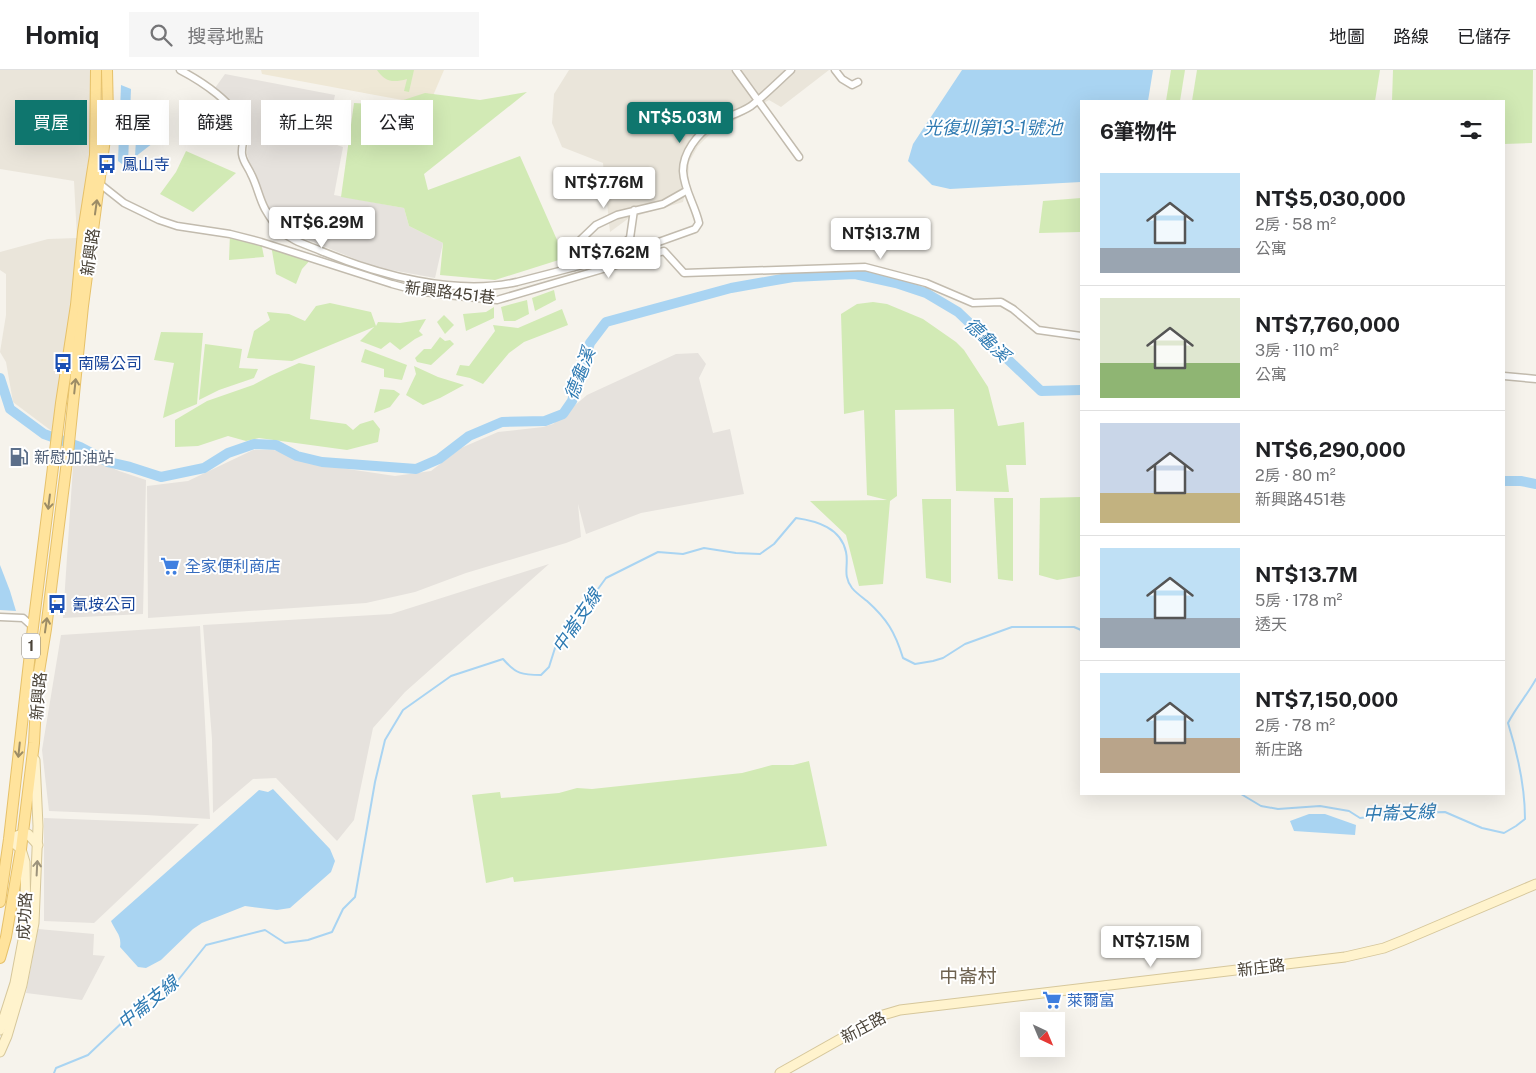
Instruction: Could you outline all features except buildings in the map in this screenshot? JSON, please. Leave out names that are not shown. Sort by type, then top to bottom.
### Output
[{"type":"main road","name":"新興路","points":[[9,839],[33,627],[95,155],[96,70]]},
{"type":"main road","name":"新興路","points":[[21,849],[34,743],[37,684],[68,453],[83,306],[108,116],[107,70]]},
{"type":"main road","name":"1","points":[[0,902],[9,839]]},
{"type":"main road","name":"1","points":[[0,958],[6,938],[21,849]]},
{"type":"street","points":[[180,70],[209,88],[223,100],[238,118],[243,128],[244,140],[241,151],[243,162],[252,175],[259,198],[266,211],[280,230],[292,239],[340,259],[398,277],[459,286],[500,286],[625,254],[696,229],[699,223],[686,191],[683,170],[693,142],[713,124],[750,106],[791,70]]},
{"type":"street","points":[[736,70],[798,157]]},
{"type":"street","points":[[835,70],[847,83],[852,85],[858,82]]},
{"type":"street","name":"新興路451巷","points":[[100,184],[124,203],[159,220],[177,226],[230,234],[261,242],[418,291],[497,300],[664,251],[684,273],[865,267],[926,283],[974,304],[1001,302],[1013,309],[1038,330],[1080,336]]},
{"type":"street","points":[[574,268],[571,260],[573,247],[596,225],[617,215],[662,204],[686,191]]},
{"type":"street","points":[[574,268],[583,260],[618,247],[630,238],[634,210]]},
{"type":"street","points":[[1505,376],[1536,379]]},
{"type":"street","points":[[0,617],[23,618],[33,627]]},
{"type":"street","name":"成功路","points":[[0,1052],[22,985],[34,923],[38,845],[34,743]]},
{"type":"street","points":[[21,849],[9,839],[22,834],[28,834],[38,845]]},
{"type":"street","name":"成功路","points":[[0,1030],[15,983],[26,924],[25,862],[21,849]]},
{"type":"street","name":"新庄路","points":[[780,1073],[796,1069],[883,1015],[900,1010],[1345,957],[1384,948],[1536,884]]},
{"type":"shaded area","points":[[0,70],[90,70],[92,89],[89,155],[78,256],[53,432],[13,402],[6,362],[0,352],[6,315],[6,274],[0,270],[0,252],[48,239],[77,238],[74,181],[0,169]]},
{"type":"shaded area","points":[[261,70],[444,70],[431,100],[402,100],[262,74]]},
{"type":"shaded area","points":[[569,70],[829,70],[781,107],[769,100],[709,135],[698,146],[689,162],[688,180],[683,202],[629,218],[610,232],[603,163],[562,147],[552,123],[554,94]]},
{"type":"shaded area","points":[[225,74],[335,95],[334,100],[261,100],[261,145],[337,145],[343,147],[334,195],[404,208],[409,226],[443,243],[435,278],[375,267],[286,231],[268,207],[247,154],[248,145],[251,145],[251,100],[230,100],[215,88]]},
{"type":"shaded area","points":[[698,353],[706,364],[699,378],[713,433],[730,429],[744,494],[641,513],[586,534],[578,504],[581,537],[466,573],[415,592],[366,603],[148,618],[147,486],[188,481],[253,450],[274,450],[314,464],[395,476],[431,471],[461,448],[498,432],[543,427],[553,424],[587,395],[676,354]]},
{"type":"shaded area","points":[[74,451],[119,471],[146,480],[143,614],[63,618]]},
{"type":"shaded area","points":[[549,564],[405,692],[373,728],[354,820],[337,841],[276,778],[253,779],[213,813],[212,739],[203,625],[391,614]]},
{"type":"shaded area","points":[[200,626],[210,819],[49,811],[42,750],[61,635]]},
{"type":"shaded area","points":[[44,818],[199,824],[94,923],[44,921]]},
{"type":"shaded area","points":[[38,929],[94,934],[93,955],[105,956],[82,1000],[26,993]]},
{"type":"green space","points":[[377,70],[414,70],[409,92],[404,91],[407,79],[398,81],[386,79]]},
{"type":"green space","points":[[1171,70],[1185,70],[1180,100],[1166,100]]},
{"type":"green space","points":[[1197,70],[1380,70],[1375,100],[1192,100]]},
{"type":"green space","points":[[1393,70],[1533,70],[1532,143],[1505,144],[1505,100],[1392,100]]},
{"type":"green space","points":[[527,92],[424,174],[428,190],[520,156],[565,258],[495,280],[440,275],[443,243],[409,226],[404,208],[341,197],[348,145],[351,145],[354,103],[361,103],[361,145],[433,145],[433,100],[403,100],[425,93],[480,100]]},
{"type":"green space","points":[[186,151],[236,173],[193,212],[160,194],[176,172]]},
{"type":"green space","points":[[1080,198],[1080,232],[1039,233],[1043,201]]},
{"type":"green space","points":[[230,234],[261,242],[264,257],[229,260]]},
{"type":"green space","points":[[271,245],[313,257],[302,269],[296,284],[276,274]]},
{"type":"green space","points":[[554,290],[556,300],[535,311],[532,298]]},
{"type":"green space","points":[[527,300],[529,314],[515,321],[504,321],[501,307]]},
{"type":"green space","points":[[873,302],[887,304],[923,319],[956,342],[964,350],[988,387],[998,426],[1024,422],[1026,465],[1006,465],[1009,492],[956,491],[954,409],[895,410],[897,496],[890,501],[883,584],[859,586],[846,535],[810,501],[887,500],[867,495],[864,410],[844,414],[841,314],[857,304]]},
{"type":"green space","points":[[330,303],[371,312],[376,326],[378,322],[400,323],[426,319],[419,331],[423,335],[400,350],[390,342],[381,349],[360,341],[374,327],[292,361],[247,358],[254,331],[270,320],[267,312],[289,314],[305,321],[316,306]]},
{"type":"green space","points":[[494,307],[494,318],[466,331],[463,314],[486,312]]},
{"type":"green space","points":[[562,309],[568,325],[524,342],[509,353],[483,384],[470,378],[456,375],[460,365],[469,366],[495,331],[493,325],[518,328]]},
{"type":"green space","points":[[444,315],[454,325],[445,334],[437,322]]},
{"type":"green space","points":[[161,332],[203,333],[197,404],[163,418],[174,363],[154,360]]},
{"type":"green space","points":[[440,337],[445,341],[450,340],[454,344],[431,365],[417,362],[415,358],[424,349],[431,349]]},
{"type":"green space","points":[[205,344],[242,349],[239,368],[258,369],[254,378],[219,390],[199,400]]},
{"type":"green space","points":[[365,349],[407,365],[402,380],[384,377],[384,369],[361,362]]},
{"type":"green space","points":[[299,363],[315,366],[310,419],[346,424],[353,430],[360,424],[373,420],[380,429],[378,442],[347,450],[259,438],[246,441],[228,436],[198,446],[175,447],[175,420],[207,401],[253,385]]},
{"type":"green space","points":[[414,366],[438,377],[464,385],[423,405],[406,395],[416,374]]},
{"type":"green space","points":[[380,389],[394,390],[400,394],[390,407],[374,413]]},
{"type":"green space","points":[[1080,497],[1080,576],[1057,580],[1039,575],[1040,498]]},
{"type":"green space","points":[[994,498],[1013,498],[1013,581],[998,579]]},
{"type":"green space","points":[[922,499],[951,499],[951,583],[926,578]]},
{"type":"green space","points":[[809,761],[827,846],[514,882],[513,877],[486,883],[472,795],[500,792],[501,798],[559,793],[577,788],[592,789],[742,773],[772,765],[793,765]]},
{"type":"water","name":"光復圳第13-1號池","points":[[962,70],[1153,70],[1148,100],[1080,100],[1080,182],[950,189],[932,185],[908,161],[913,144]]},
{"type":"water","points":[[121,85],[131,89],[131,100],[120,100]]},
{"type":"water","points":[[119,145],[129,145],[128,163],[122,164],[118,161]]},
{"type":"water","points":[[136,145],[150,145],[135,157]]},
{"type":"water","points":[[0,565],[10,591],[16,611],[0,610]]},
{"type":"water","points":[[273,789],[330,849],[335,861],[331,872],[290,908],[277,910],[245,906],[202,923],[193,929],[161,960],[146,968],[138,967],[120,947],[119,936],[111,921],[259,790],[268,792]]},
{"type":"water","points":[[1309,814],[1325,814],[1356,825],[1355,835],[1294,831],[1290,821]]},
{"type":"waterway","name":"德龜溪","points":[[0,378],[10,409],[44,434],[80,447],[108,462],[161,477],[204,468],[228,453],[254,444],[276,445],[297,456],[322,462],[416,469],[439,459],[469,436],[502,422],[545,421],[563,414],[572,401],[590,343],[606,322],[731,288],[793,277],[855,274],[896,283],[926,293],[958,312],[1041,391],[1080,390]]},
{"type":"waterway","name":"德龜溪","points":[[1505,481],[1521,481],[1536,484]]},
{"type":"waterway","name":"中崙支線","points":[[54,1073],[56,1068],[88,1055],[150,996],[175,984],[206,945],[265,930],[285,943],[308,940],[332,932],[343,909],[355,897],[375,782],[385,740],[403,710],[451,676],[503,659],[520,673],[541,675],[549,667],[555,648],[606,578],[658,552],[683,554],[704,548],[736,553],[760,554],[774,544],[796,518],[812,521],[827,527],[834,531],[843,544],[847,557],[847,579],[852,588],[885,620],[897,641],[903,658],[915,664],[943,658],[965,644],[1012,627],[1074,627],[1080,630]]},
{"type":"waterway","name":"中崙支線","points":[[1243,795],[1261,806],[1278,809],[1320,806],[1349,811],[1360,818],[1405,813],[1445,812],[1482,828],[1504,833],[1525,819],[1524,794],[1520,770],[1508,723],[1536,679]]},
{"type":"place","name":"鳳山寺","points":[[107,164]]},
{"type":"place","name":"南陽公司","points":[[63,363]]},
{"type":"place","name":"新慰加油站","points":[[19,457]]},
{"type":"place","name":"全家便利商店","points":[[170,566]]},
{"type":"place","name":"氰垵公司","points":[[57,604]]},
{"type":"place","name":"萊爾富","points":[[1052,1000]]},
{"type":"district","name":"中崙村","points":[[968,976]]}]
